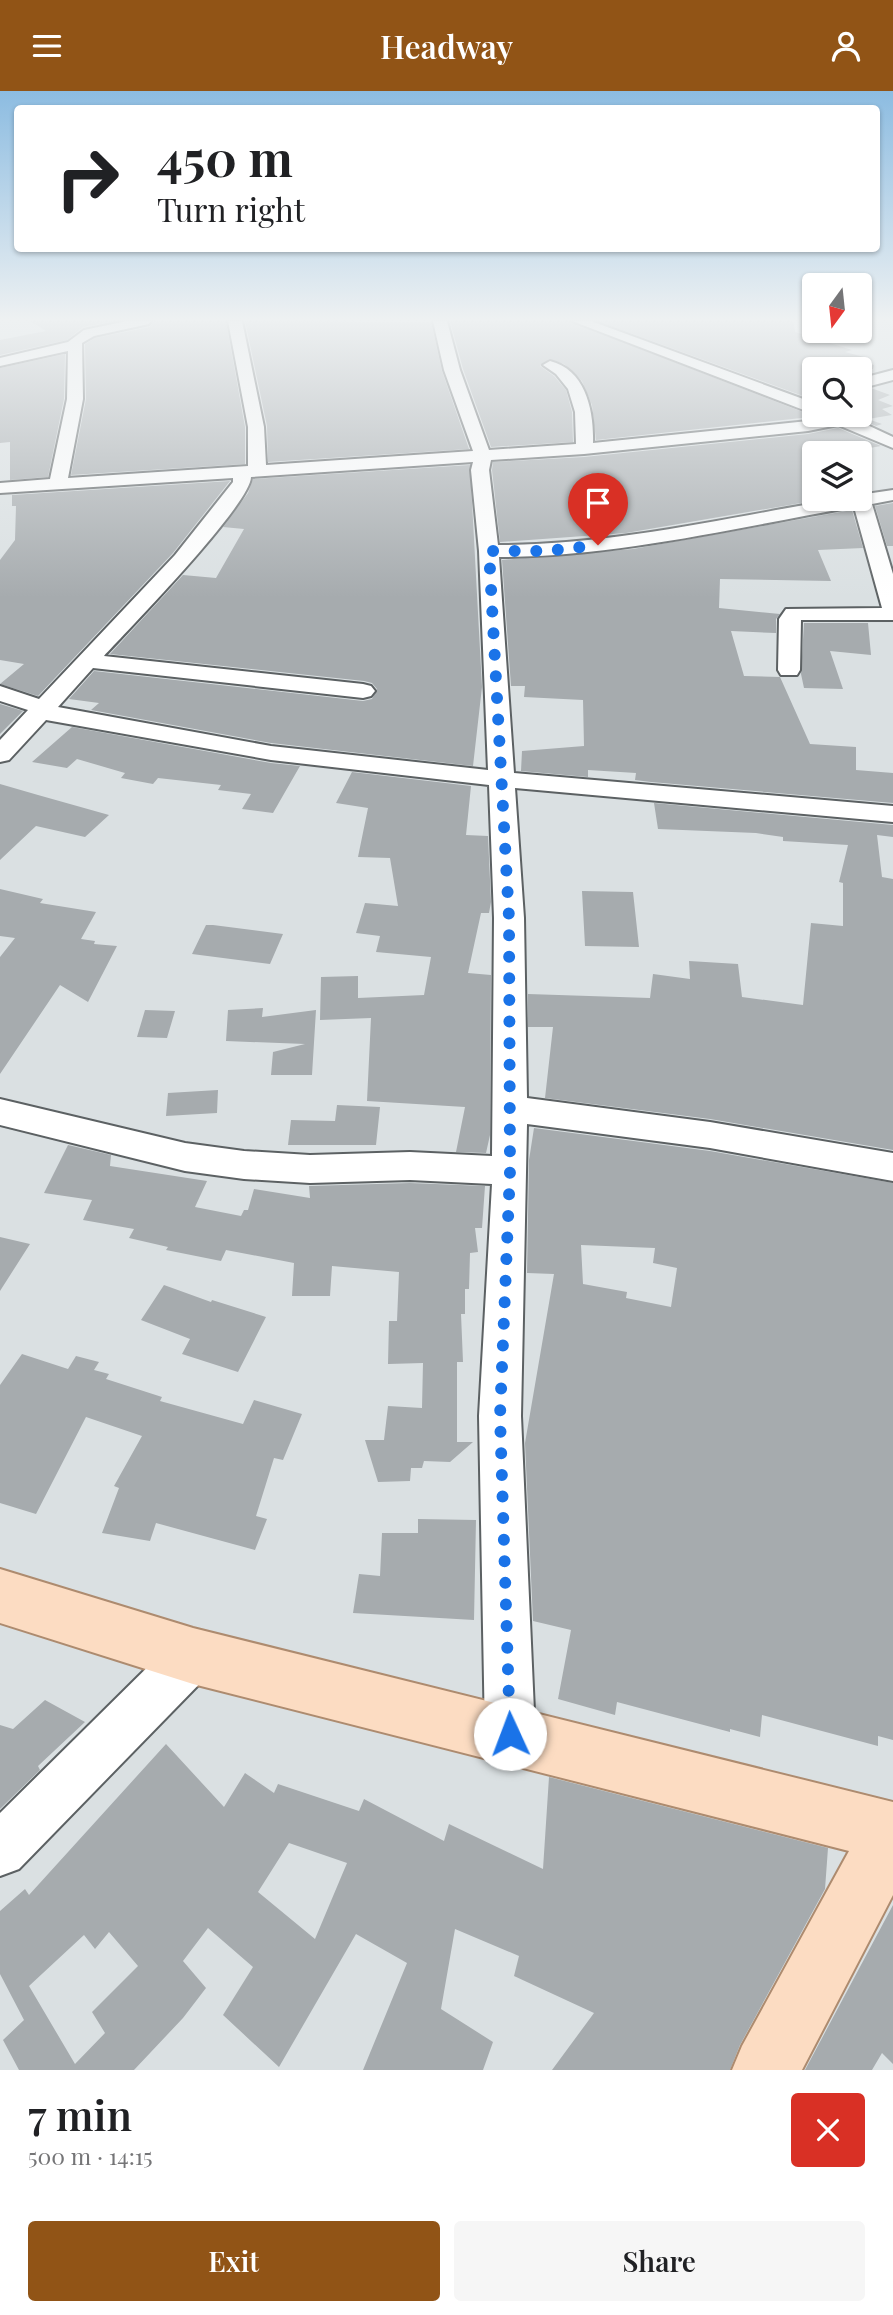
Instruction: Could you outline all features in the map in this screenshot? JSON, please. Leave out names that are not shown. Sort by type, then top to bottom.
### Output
[{"type":"main road","points":[[0,1596],[193,1655],[893,1832],[766,2070]]},
{"type":"street","points":[[58,484],[72,413]]},
{"type":"street","points":[[0,755],[182,559],[227,505],[250,471],[256,427],[253,413]]},
{"type":"street","points":[[468,413],[483,456],[480,470],[489,551],[509,918],[510,1171],[500,1416],[510,1734]]},
{"type":"street","points":[[583,413],[584,449]]},
{"type":"street","points":[[0,488],[584,449],[802,426]]},
{"type":"street","points":[[858,427],[893,443]]},
{"type":"street","points":[[872,499],[893,495]]},
{"type":"street","points":[[489,551],[547,551],[598,545],[802,510]]},
{"type":"street","points":[[789,670],[790,619],[794,614],[893,612],[865,511]]},
{"type":"street","points":[[87,661],[363,691]]},
{"type":"street","points":[[0,693],[44,708],[55,715],[271,753],[500,779],[893,814]]},
{"type":"street","points":[[508,1109],[710,1135],[893,1167]]},
{"type":"street","points":[[0,1112],[185,1157],[244,1165],[310,1169],[410,1166],[510,1171]]},
{"type":"street","points":[[0,1850],[193,1655]]},
{"type":"building","points":[[0,413],[61,413],[48,477],[10,480],[10,442],[0,443]]},
{"type":"building","points":[[83,413],[243,413],[245,464],[71,475]]},
{"type":"building","points":[[264,413],[457,413],[469,449],[268,462]]},
{"type":"building","points":[[479,413],[572,413],[573,442],[491,447]]},
{"type":"building","points":[[593,413],[802,413],[802,418],[596,440]]},
{"type":"building","points":[[872,413],[892,415],[872,418]]},
{"type":"building","points":[[838,428],[869,441],[802,441],[802,503],[626,533],[500,542],[493,462],[584,457],[808,434]]},
{"type":"building","points":[[470,465],[482,687],[473,766],[271,743],[91,710],[99,703],[69,699],[94,671],[363,701],[372,699],[377,689],[372,683],[364,681],[110,654],[183,575],[216,578],[244,529],[223,527],[248,493],[253,479]]},
{"type":"building","points":[[230,481],[173,553],[38,696],[0,684],[24,664],[0,660],[0,560],[15,540],[16,506],[12,506],[12,495]]},
{"type":"building","points":[[893,503],[893,546],[887,546],[875,506]]},
{"type":"building","points":[[852,511],[863,548],[818,550],[831,581],[720,579],[719,608],[780,614],[776,619],[776,633],[731,631],[744,676],[780,677],[810,744],[856,747],[856,770],[893,773],[893,803],[651,782],[635,780],[636,773],[588,770],[588,777],[521,771],[522,751],[584,746],[583,700],[524,697],[525,686],[511,686],[502,560],[633,549]]},
{"type":"building","points":[[804,623],[868,623],[871,655],[830,651],[843,689],[804,688],[801,674]]},
{"type":"building","points":[[0,704],[23,711],[0,734]]},
{"type":"building","points":[[72,727],[300,766],[273,813],[242,809],[251,794],[218,790],[221,785],[158,778],[153,784],[121,778],[125,773],[77,759],[67,768],[32,762]]},
{"type":"building","points":[[352,772],[471,786],[466,835],[488,836],[491,902],[489,913],[481,913],[468,973],[491,975],[490,1135],[486,1153],[456,1152],[465,1107],[367,1101],[371,1018],[320,1020],[321,977],[358,976],[358,998],[424,995],[431,957],[376,952],[380,936],[356,933],[365,903],[398,906],[390,858],[358,857],[368,808],[336,803]]},
{"type":"building","points":[[0,784],[109,815],[85,837],[36,826],[0,860]]},
{"type":"building","points":[[654,803],[893,825],[893,837],[877,835],[882,877],[893,879],[893,1150],[710,1119],[545,1098],[553,1027],[528,1027],[528,994],[650,998],[653,974],[690,979],[689,961],[738,964],[742,997],[803,1005],[811,923],[843,926],[843,883],[839,882],[848,845],[783,841],[783,837],[756,833],[658,829]]},
{"type":"building","points":[[0,889],[43,899],[40,903],[96,912],[81,939],[95,941],[94,944],[117,946],[88,1002],[60,985],[0,1074],[0,957],[15,938],[0,936]]},
{"type":"building","points":[[582,891],[633,892],[639,947],[585,946]]},
{"type":"building","points":[[206,925],[283,934],[270,964],[192,954]]},
{"type":"building","points":[[263,1008],[262,1017],[316,1010],[312,1075],[271,1075],[273,1052],[305,1044],[226,1041],[228,1010]]},
{"type":"building","points":[[145,1010],[175,1011],[167,1038],[137,1037]]},
{"type":"building","points":[[218,1090],[217,1113],[166,1116],[168,1093]]},
{"type":"building","points":[[337,1105],[380,1107],[376,1145],[288,1145],[291,1120],[335,1121]]},
{"type":"building","points":[[534,1128],[710,1151],[893,1183],[893,1740],[878,1736],[878,1746],[762,1715],[760,1737],[730,1729],[730,1732],[617,1702],[615,1715],[558,1699],[571,1630],[533,1621],[525,1443],[554,1274],[527,1273],[529,1160]],"holes":[[[581,1245],[655,1248],[653,1263],[677,1268],[671,1307],[626,1298],[627,1292],[583,1284]]]},
{"type":"building","points":[[68,1145],[111,1155],[110,1166],[207,1181],[195,1207],[241,1216],[244,1210],[248,1210],[254,1189],[310,1198],[309,1186],[410,1183],[485,1186],[482,1228],[475,1228],[478,1252],[470,1253],[469,1289],[465,1289],[465,1314],[461,1314],[463,1362],[457,1362],[457,1442],[473,1442],[450,1462],[424,1461],[422,1468],[411,1468],[410,1481],[378,1482],[365,1440],[384,1440],[388,1406],[422,1408],[423,1363],[388,1364],[389,1321],[397,1321],[399,1272],[332,1266],[330,1296],[292,1296],[294,1263],[226,1250],[221,1261],[166,1250],[168,1247],[129,1238],[134,1229],[83,1220],[92,1200],[44,1193]]},
{"type":"building","points":[[0,1237],[30,1244],[0,1291]]},
{"type":"building","points":[[164,1285],[211,1302],[212,1300],[266,1317],[238,1372],[182,1354],[190,1339],[141,1320]]},
{"type":"building","points":[[22,1354],[68,1369],[76,1356],[99,1362],[94,1370],[109,1374],[106,1379],[162,1397],[160,1401],[243,1424],[254,1400],[302,1414],[283,1460],[274,1458],[256,1516],[267,1519],[255,1550],[156,1523],[150,1541],[102,1533],[119,1488],[114,1486],[142,1436],[86,1417],[36,1514],[0,1503],[0,1385]]},
{"type":"building","points":[[418,1519],[476,1520],[474,1620],[353,1613],[359,1574],[380,1576],[382,1533],[418,1533]]},
{"type":"building","points":[[45,1700],[85,1722],[38,1766],[40,1770],[0,1809],[0,1725],[13,1729]]},
{"type":"building","points":[[166,1744],[224,1807],[245,1773],[274,1793],[278,1784],[359,1811],[364,1799],[444,1841],[449,1824],[543,1869],[549,1777],[828,1848],[825,1889],[740,2045],[730,2070],[552,2070],[594,2013],[514,1976],[519,1956],[455,1929],[441,2009],[493,2042],[483,2070],[363,2070],[407,1963],[356,1934],[279,2067],[223,2015],[253,1967],[208,1928],[183,1961],[206,1988],[183,2018],[134,2070],[19,2070],[3,2040],[24,2020],[0,1974],[0,1911],[25,1889],[29,1895]],"holes":[[[289,1843],[347,1863],[315,1939],[258,1892]],[[109,1932],[138,1966],[92,2012],[105,2033],[75,2064],[29,1986],[84,1935],[95,1949]]]},
{"type":"building","points":[[893,1905],[893,2064],[882,2053],[872,2070],[805,2070]]},
{"type":"route","points":[[510,1734],[500,1416],[510,1171],[509,918],[489,551],[547,551],[598,545]]}]
